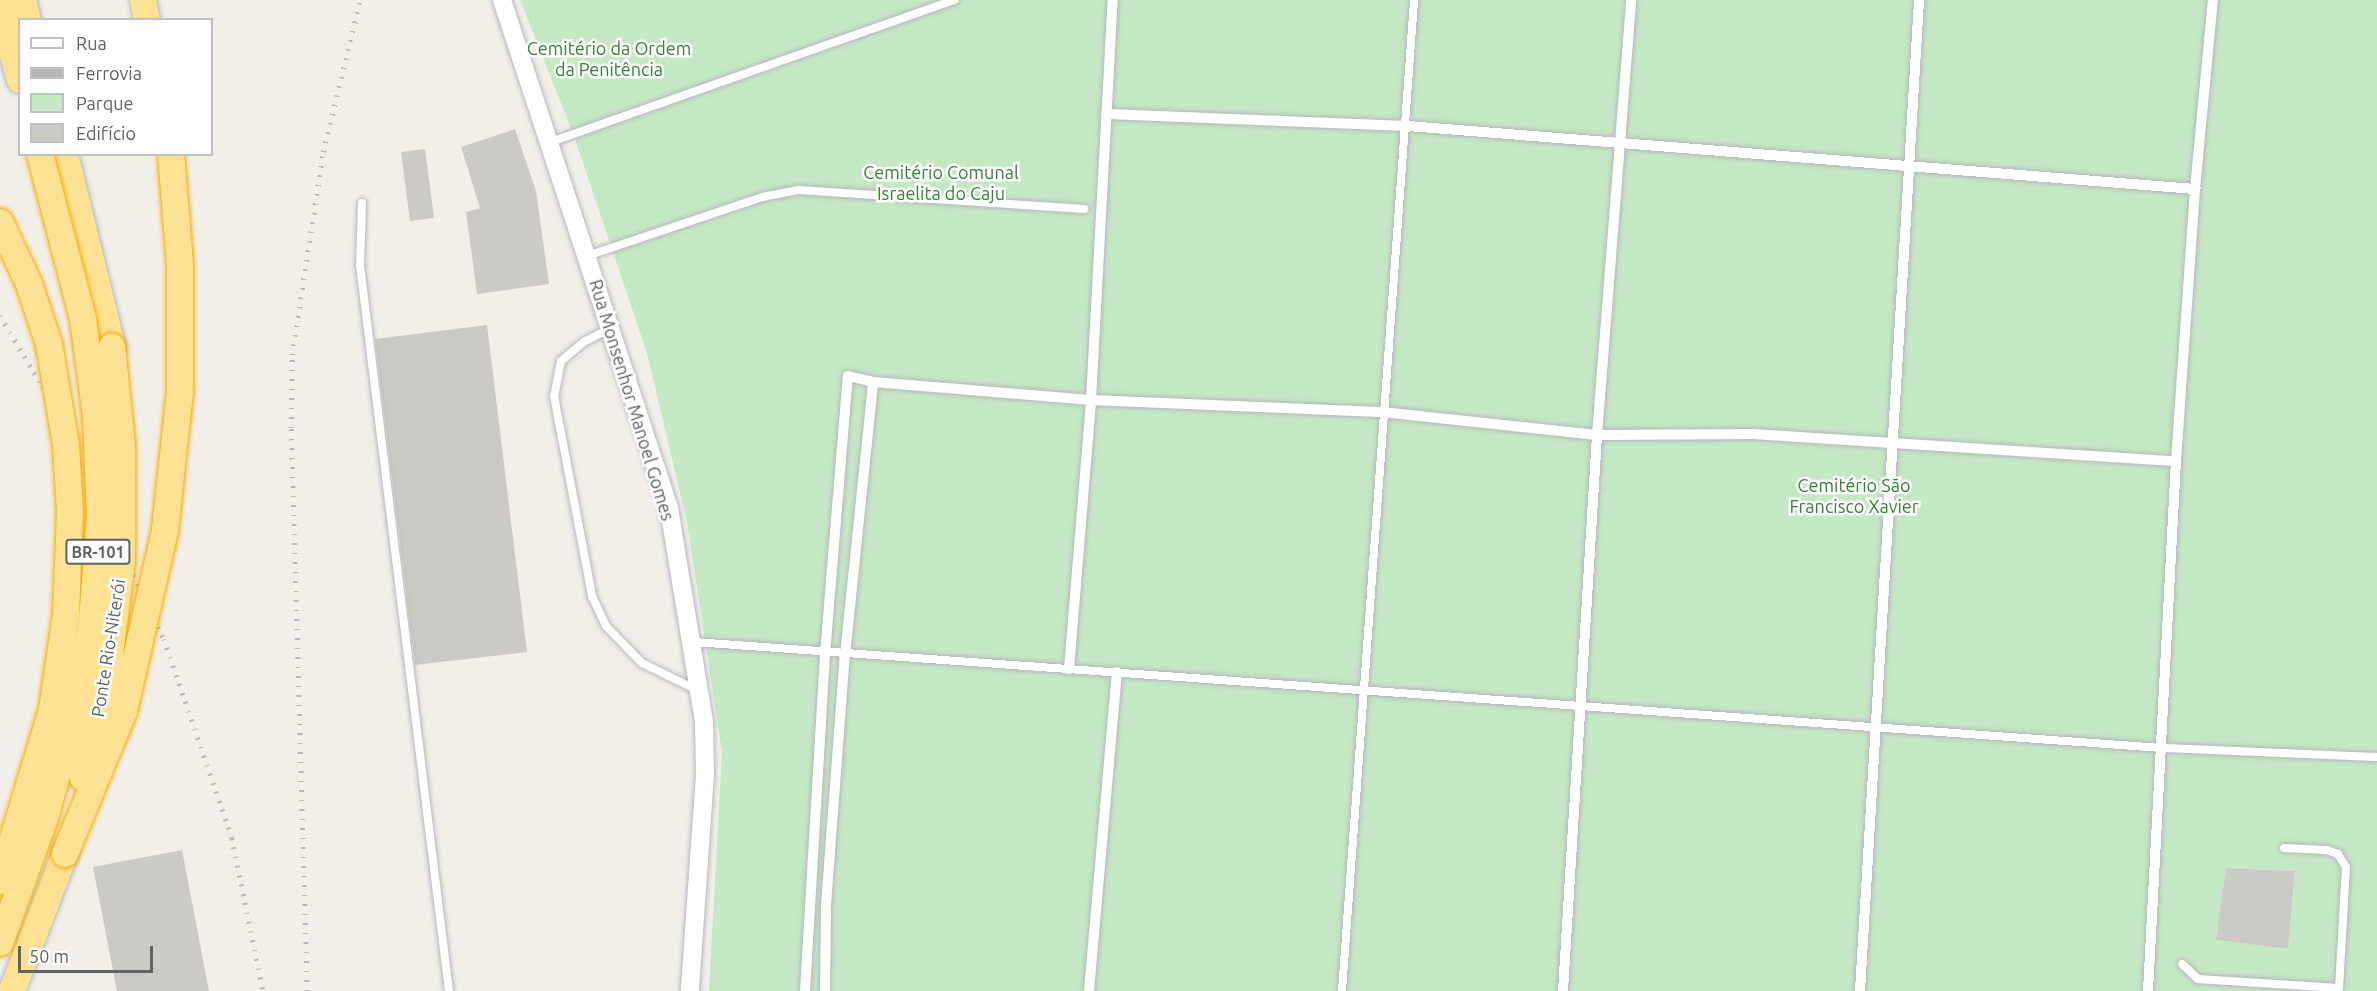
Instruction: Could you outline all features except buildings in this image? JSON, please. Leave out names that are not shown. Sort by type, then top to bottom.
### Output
[{"type":"highway","points":[[23,0],[28,18]]},
{"type":"highway","points":[[143,0],[147,18]]},
{"type":"highway","points":[[0,8],[18,73]]},
{"type":"highway","name":"Ponte Rio-Niterói","points":[[0,943],[45,818],[79,696],[92,619],[100,516],[96,416],[83,319],[41,156]]},
{"type":"highway","name":"Ponte Rio-Niterói","points":[[12,991],[65,854],[109,662],[122,561],[124,497],[119,399],[112,346],[65,156]]},
{"type":"highway","points":[[65,854],[124,711],[165,530],[180,371],[180,264],[171,156]]},
{"type":"highway","points":[[0,222],[29,284],[49,344],[65,435],[70,512],[66,615],[52,710],[0,881]]},
{"type":"street","name":"Rua Monsenhor Manoel Gomes","points":[[502,0],[551,142],[669,508],[694,642],[700,692],[705,774],[690,991]]},
{"type":"street","points":[[1069,669],[1090,400],[1113,0]]},
{"type":"street","points":[[1563,991],[1597,435],[1622,146],[1631,0]]},
{"type":"street","points":[[1860,991],[1892,443],[1912,168],[1919,0]]},
{"type":"street","points":[[2148,991],[2163,748],[2176,461],[2195,189],[2213,0]]},
{"type":"street","points":[[1106,114],[1408,126],[1622,146],[2195,189]]},
{"type":"street","points":[[804,991],[825,654],[848,376],[873,382],[1090,400],[1382,412],[1597,435],[1754,434],[2176,461]]},
{"type":"street","points":[[825,991],[826,905],[845,655],[873,382]]},
{"type":"street","points":[[1089,991],[1118,672]]},
{"type":"lane","points":[[551,142],[955,0]]},
{"type":"lane","points":[[1342,991],[1382,412],[1408,126],[1414,0]]},
{"type":"lane","points":[[587,256],[762,197],[799,190],[1084,209]]},
{"type":"lane","points":[[362,203],[360,265],[448,991]]},
{"type":"lane","points":[[611,328],[585,341],[561,361],[554,396],[592,596],[606,627],[642,663],[700,692]]},
{"type":"lane","points":[[694,642],[825,654],[1581,703],[2163,748],[2377,757]]},
{"type":"lane","points":[[2182,964],[2198,978],[2340,990],[2346,867],[2338,854],[2327,850],[2283,848]]},
{"type":"green space","name":"Cemitério São Francisco Xavier","points":[[520,0],[2377,0],[2377,991],[709,991],[722,752],[687,522],[647,353],[574,136]],"holes":[[[2226,868],[2295,871],[2288,949],[2217,940]]]},
{"type":"railway","points":[[307,991],[291,428],[292,355],[323,152],[360,0]]},
{"type":"railway","points":[[0,316],[43,387],[164,639],[232,838],[263,991]]},
{"type":"park label","name":"Cemitério da Ordem da Penitência","points":[[609,59]]},
{"type":"park label","name":"Cemitério Comunal Israelita do Caju","points":[[941,183]]}]
